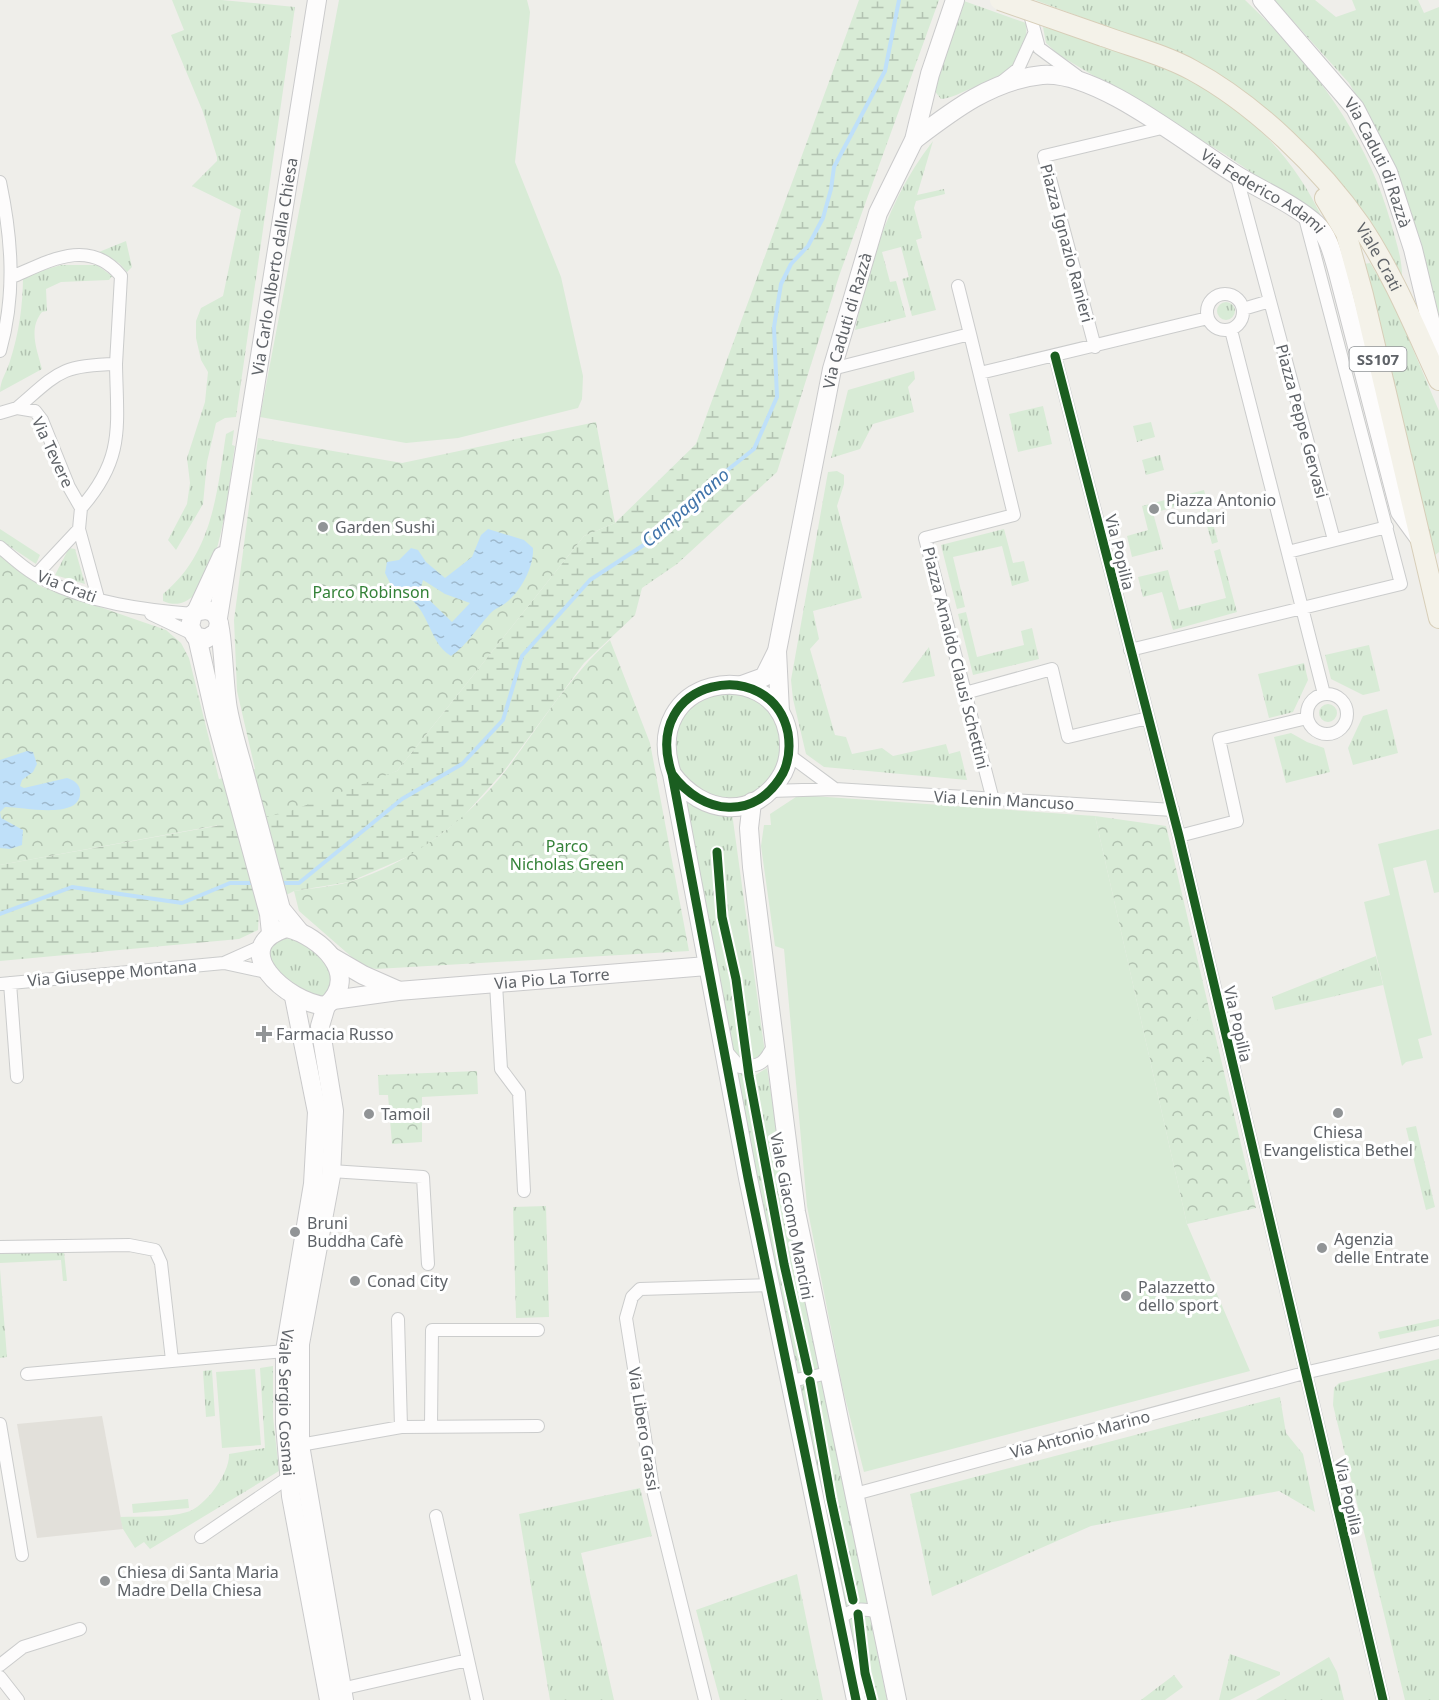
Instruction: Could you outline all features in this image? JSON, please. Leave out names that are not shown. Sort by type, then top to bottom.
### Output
[{"type":"main road","name":"SS107","points":[[1000,0],[1192,70],[1248,106],[1296,149]]},
{"type":"main road","name":"Viale Crati","points":[[1296,149],[1360,225],[1391,277],[1439,380]]},
{"type":"main road","name":"Via Federico Adami","points":[[1296,149],[1346,233],[1363,295],[1419,538],[1434,573]]},
{"type":"main road","name":"SS107","points":[[1434,573],[1439,618]]},
{"type":"street","name":"Via Carlo Alberto dalla Chiesa","points":[[222,713],[218,621],[317,0]]},
{"type":"street","name":"Via Caduti di Razzà","points":[[780,712],[777,651],[832,369],[878,213],[914,140],[930,74],[955,0]]},
{"type":"street","points":[[1027,0],[1039,48],[1086,82]]},
{"type":"street","name":"Via Caduti di Razzà","points":[[1262,0],[1355,108],[1388,172],[1413,249],[1439,357]]},
{"type":"street","points":[[998,86],[1018,69],[1034,34]]},
{"type":"street","name":"Via Federico Adami","points":[[914,140],[954,109],[998,86],[1043,75],[1086,82],[1166,127],[1236,174],[1304,214],[1317,225],[1329,242],[1400,512],[1419,538]]},
{"type":"street","name":"Piazza Ignazio Ranieri","points":[[1095,347],[1044,156],[1166,127]]},
{"type":"street","name":"Piazza Peppe Gervasi","points":[[1236,174],[1334,540]]},
{"type":"street","points":[[0,182],[10,227],[12,277],[6,327],[0,351]]},
{"type":"street","points":[[1130,650],[1302,606],[1401,584],[1304,214]]},
{"type":"street","name":"Via Tevere","points":[[12,277],[64,255],[103,260],[121,276],[116,364],[116,448],[101,486],[81,508],[69,488],[42,420],[35,411],[17,408]]},
{"type":"street","points":[[958,286],[980,373],[1208,318]]},
{"type":"street","points":[[1222,294],[1238,298],[1244,309],[1242,321],[1231,330],[1220,330],[1208,318],[1208,305],[1222,294]]},
{"type":"street","points":[[1244,309],[1270,301]]},
{"type":"street","points":[[1231,330],[1324,693]]},
{"type":"street","points":[[832,369],[970,334]]},
{"type":"street","name":"Via Popilia","points":[[1054,356],[1173,810],[1383,1700]]},
{"type":"street","name":"Via Tevere","points":[[0,413],[17,408],[61,372],[80,365],[116,364]]},
{"type":"street","name":"Piazza Arnaldo Clausi Schettini","points":[[980,373],[1014,515],[925,538],[993,801]]},
{"type":"street","points":[[81,508],[79,529],[98,598]]},
{"type":"street","points":[[1288,552],[1387,527]]},
{"type":"street","points":[[36,575],[79,529]]},
{"type":"street","name":"Via Carlo Alberto dalla Chiesa","points":[[195,613],[232,534]]},
{"type":"street","name":"Via Crati","points":[[0,547],[36,575],[98,598],[141,610],[195,635]]},
{"type":"street","name":"Via Crati","points":[[141,610],[195,613]]},
{"type":"street","points":[[195,635],[210,638],[217,632],[218,621],[206,610],[195,613],[190,622],[222,713],[275,911],[262,958],[266,972],[294,997],[312,1005],[329,1003],[341,977],[340,968],[332,957],[275,911]]},
{"type":"street","name":"Via Caduti di Razzà","points":[[742,685],[764,677],[777,651]]},
{"type":"street","points":[[965,693],[1052,669],[1068,737],[1148,718]]},
{"type":"street","name":"Viale Giacomo Mancini","points":[[742,685],[720,684],[699,690],[682,703],[670,722],[666,739],[666,757],[672,774],[707,966],[856,1700]]},
{"type":"street","points":[[672,774],[690,794],[715,806],[734,807],[752,802],[770,791],[785,768],[789,755],[786,726],[780,712],[763,695],[742,685]]},
{"type":"street","points":[[1324,693],[1336,695],[1346,705],[1347,718],[1340,730],[1327,734],[1314,729],[1307,718],[1312,700],[1324,693]]},
{"type":"street","points":[[1179,836],[1238,821],[1219,740],[1307,718]]},
{"type":"street","points":[[789,755],[835,789]]},
{"type":"street","name":"Via Lenin Mancuso","points":[[770,791],[835,789],[993,801],[1173,810]]},
{"type":"street","name":"Viale Giacomo Mancini","points":[[752,802],[749,828],[752,867],[796,1212],[897,1700]]},
{"type":"street","points":[[267,939],[287,928],[299,931]]},
{"type":"street","name":"Via Giuseppe Montana","points":[[224,963],[267,939]]},
{"type":"street","name":"Via Pio La Torre","points":[[332,957],[363,975],[398,991]]},
{"type":"street","name":"Via Giuseppe Montana","points":[[5,984],[224,963],[266,972]]},
{"type":"street","name":"Via Pio La Torre","points":[[329,1003],[398,991],[707,966]]},
{"type":"street","points":[[5,984],[17,1077]]},
{"type":"street","points":[[496,984],[501,1070],[519,1093],[524,1191]]},
{"type":"street","name":"Viale Sergio Cosmai","points":[[294,997],[317,1112],[313,1184],[285,1351],[285,1424],[289,1477],[333,1697]]},
{"type":"street","name":"Viale Sergio Cosmai","points":[[329,1003],[320,1026],[334,1111],[331,1171],[300,1344],[300,1445],[333,1697]]},
{"type":"street","points":[[725,1051],[740,1067],[754,1066],[764,1062],[775,1044]]},
{"type":"street","points":[[331,1171],[423,1176],[428,1264]]},
{"type":"street","points":[[0,1247],[129,1245],[155,1250],[161,1263],[172,1360]]},
{"type":"street","name":"Via Libero Grassi","points":[[705,1700],[654,1494],[626,1318],[632,1297],[640,1289],[772,1285]]},
{"type":"street","points":[[398,1319],[401,1426]]},
{"type":"street","points":[[431,1426],[432,1330],[538,1330]]},
{"type":"street","name":"Via Antonio Marino","points":[[855,1494],[1304,1373],[1439,1342]]},
{"type":"street","points":[[27,1374],[285,1351]]},
{"type":"street","points":[[791,1381],[829,1373]]},
{"type":"street","points":[[0,1424],[6,1492],[22,1555]]},
{"type":"street","points":[[300,1445],[401,1426],[538,1426]]},
{"type":"street","points":[[201,1537],[289,1477]]},
{"type":"street","points":[[436,1516],[477,1700]]},
{"type":"street","points":[[839,1620],[849,1610],[863,1608],[879,1612]]},
{"type":"street","points":[[0,1665],[23,1647],[81,1629]]},
{"type":"street","points":[[333,1697],[468,1660]]},
{"type":"street","points":[[0,1677],[18,1700]]},
{"type":"shaded area","points":[[102,1416],[123,1529],[37,1538],[17,1424]]},
{"type":"green space","points":[[172,0],[222,0],[295,7],[236,417],[225,418],[216,423],[207,462],[203,504],[176,550],[168,540],[187,504],[190,483],[187,458],[205,402],[208,372],[201,360],[196,338],[196,321],[201,308],[223,296],[241,210],[192,186],[217,161],[217,157],[203,112],[171,35],[184,30]]},
{"type":"green space","points":[[339,0],[527,0],[530,12],[515,162],[561,277],[583,376],[582,399],[578,408],[458,438],[406,443],[260,417]]},
{"type":"green space","points":[[859,0],[939,0],[839,276],[777,472],[677,564],[642,588],[635,615],[584,663],[504,771],[461,819],[416,853],[349,882],[294,891],[259,909],[258,930],[239,939],[0,961],[0,865],[216,826],[397,771],[584,536],[615,523],[696,444]]},
{"type":"green space","points":[[1035,0],[1245,0],[1293,49],[1334,101],[1351,130],[1380,190],[1399,251],[1402,281],[1293,136],[1263,106],[1241,90],[1171,50]]},
{"type":"green space","points":[[1274,0],[1315,0],[1336,17],[1356,10],[1352,0],[1418,0],[1424,13],[1439,7],[1439,320],[1365,111],[1349,83]]},
{"type":"green space","points":[[964,1],[1026,23],[1024,48],[1019,58],[1004,72],[957,95],[941,99],[933,89]]},
{"type":"green space","points":[[1043,27],[1130,53],[1171,70],[1209,91],[1243,115],[1274,145],[1301,180],[1324,222],[1226,155],[1059,55],[1046,43]]},
{"type":"green space","points":[[933,141],[917,195],[944,189],[945,194],[916,201],[914,208],[922,238],[916,240],[936,310],[912,316],[902,279],[909,277],[901,247],[882,252],[890,282],[896,281],[906,317],[855,330],[874,255],[883,231],[905,184]]},
{"type":"green space","points":[[126,241],[132,267],[127,272],[119,263],[99,252]]},
{"type":"green space","points":[[1370,263],[1391,297],[1439,411],[1439,552],[1435,555],[1364,264]]},
{"type":"green space","points":[[61,265],[97,265],[112,276],[109,280],[61,282],[46,289],[47,311],[42,312],[35,325],[36,347],[42,369],[0,392],[18,329],[23,276]]},
{"type":"green space","points":[[1226,302],[1232,305],[1235,311],[1232,317],[1226,320],[1220,317],[1217,311],[1220,305]]},
{"type":"green space","points":[[914,371],[915,379],[908,387],[914,412],[873,424],[860,449],[831,458],[848,390]]},
{"type":"green space","points":[[1043,406],[1052,444],[1018,452],[1009,414]]},
{"type":"green space","name":"Parco Robinson","points":[[596,422],[615,523],[584,536],[397,771],[285,813],[0,865],[0,554],[42,587],[166,630],[181,643],[189,658],[219,779],[255,769],[237,691],[234,620],[258,438],[402,463]]},
{"type":"green space","points":[[1151,422],[1155,437],[1137,442],[1133,426]]},
{"type":"green space","points":[[234,430],[232,445],[235,446],[224,516],[209,572],[197,592],[182,603],[163,601],[163,594],[180,578],[203,541],[215,499],[226,434]]},
{"type":"green space","points":[[1160,455],[1164,470],[1146,475],[1142,460]]},
{"type":"green space","points":[[837,471],[844,475],[844,484],[837,506],[862,598],[813,611],[819,639],[810,649],[835,735],[846,737],[852,754],[882,748],[893,756],[946,744],[949,754],[960,751],[967,780],[824,767],[806,754],[793,699],[791,680],[828,472]]},
{"type":"green space","points":[[1204,490],[1218,542],[1212,544],[1200,500],[1153,513],[1163,549],[1132,557],[1127,536],[1148,530],[1142,506]]},
{"type":"green space","points":[[0,529],[40,555],[36,564],[0,540]]},
{"type":"green space","points":[[1004,529],[1013,563],[1024,561],[1029,581],[1012,586],[1002,546],[953,557],[965,607],[957,609],[941,545]]},
{"type":"green space","points":[[69,548],[75,549],[85,584],[55,575]]},
{"type":"green space","points":[[1220,549],[1237,612],[1173,630],[1162,592],[1143,597],[1138,577],[1168,570],[1179,610],[1226,598],[1214,551]]},
{"type":"green space","points":[[966,612],[977,657],[1024,645],[1021,631],[1032,628],[1039,659],[973,675],[958,614]]},
{"type":"green space","name":"Parco Nicholas Green","points":[[610,640],[650,743],[689,951],[376,969],[362,966],[299,911],[294,891],[342,884],[372,874],[395,864],[437,838],[456,822],[491,788],[568,685]]},
{"type":"green space","points":[[1369,645],[1380,691],[1363,695],[1331,679],[1325,655]]},
{"type":"green space","points":[[929,647],[935,676],[902,683]]},
{"type":"green space","points":[[1304,663],[1308,680],[1293,712],[1269,718],[1258,674]]},
{"type":"green space","points":[[727,691],[748,695],[765,707],[777,724],[781,745],[777,766],[765,783],[748,795],[727,799],[706,795],[689,783],[677,766],[673,745],[677,724],[689,707],[706,695]]},
{"type":"green space","points":[[1328,704],[1334,707],[1337,713],[1334,719],[1328,722],[1322,719],[1319,713],[1322,707]]},
{"type":"green space","points":[[1387,709],[1398,753],[1353,765],[1348,748],[1363,716]]},
{"type":"green space","points":[[1291,733],[1324,748],[1330,772],[1286,783],[1274,737]]},
{"type":"green space","points":[[680,795],[732,813],[765,1053],[753,1059],[745,1060],[733,1056]]},
{"type":"green space","points":[[799,795],[1095,816],[1187,1224],[1250,1371],[864,1472],[843,1390],[807,1206],[784,949],[775,946],[761,846],[764,825],[771,825],[770,814]]},
{"type":"green space","points":[[1095,816],[1166,826],[1256,1208],[1187,1224]]},
{"type":"green space","points":[[1439,829],[1439,892],[1434,893],[1426,860],[1393,868],[1432,1035],[1418,1039],[1423,1058],[1406,1062],[1402,1066],[1364,902],[1390,895],[1378,844]]},
{"type":"green space","points":[[287,931],[337,969],[325,1003],[268,970],[265,947]]},
{"type":"green space","points":[[1376,956],[1383,985],[1275,1010],[1272,997]]},
{"type":"green space","points":[[1195,1008],[1207,1060],[1201,1061],[1189,1009]]},
{"type":"green space","points":[[767,1068],[798,1264],[887,1700],[861,1700],[736,1073],[754,1076]]},
{"type":"green space","points":[[477,1071],[478,1094],[422,1097],[422,1142],[392,1144],[388,1095],[379,1095],[378,1075]]},
{"type":"green space","points":[[1416,1126],[1435,1207],[1426,1210],[1406,1128]]},
{"type":"green space","points":[[546,1206],[549,1317],[516,1318],[513,1207]]},
{"type":"green space","points":[[0,1252],[64,1252],[67,1281],[63,1281],[61,1260],[0,1263]]},
{"type":"green space","points":[[0,1269],[7,1357],[0,1358]]},
{"type":"green space","points":[[1439,1319],[1439,1326],[1380,1339],[1378,1332]]},
{"type":"green space","points":[[1439,1359],[1439,1700],[1405,1700],[1333,1405],[1334,1388],[1339,1383]]},
{"type":"green space","points":[[273,1366],[273,1417],[279,1471],[150,1549],[144,1542],[135,1548],[123,1529],[120,1517],[171,1515],[194,1509],[201,1504],[221,1479],[229,1454],[265,1448],[260,1368]]},
{"type":"green space","points":[[255,1369],[261,1445],[222,1448],[216,1372]]},
{"type":"green space","points":[[212,1370],[215,1416],[206,1417],[203,1371]]},
{"type":"green space","points":[[1280,1397],[1286,1433],[1303,1454],[1315,1512],[1279,1491],[1091,1526],[932,1596],[910,1494]]},
{"type":"green space","points":[[640,1488],[652,1536],[581,1553],[614,1700],[550,1700],[519,1514]]},
{"type":"green space","points":[[188,1499],[189,1508],[133,1513],[132,1504]]},
{"type":"green space","points":[[797,1574],[823,1700],[720,1700],[696,1610]]},
{"type":"green space","points":[[1230,1654],[1280,1672],[1280,1675],[1230,1700],[1219,1700]]},
{"type":"green space","points":[[1329,1657],[1337,1672],[1344,1700],[1256,1700]]},
{"type":"green space","points":[[1174,1675],[1183,1687],[1165,1700],[1141,1700]]},
{"type":"water","points":[[488,529],[524,540],[533,548],[533,555],[526,577],[513,596],[491,613],[467,642],[451,656],[437,641],[415,603],[392,587],[385,573],[387,562],[399,560],[411,548],[418,550],[426,562],[445,578],[472,557],[481,535]],"holes":[[[423,580],[445,594],[470,603],[452,622],[420,591]]]},
{"type":"water","points":[[27,751],[33,752],[37,764],[33,772],[22,780],[20,786],[24,788],[67,778],[75,782],[80,790],[78,800],[72,806],[62,809],[36,810],[5,807],[0,812],[0,760]]},
{"type":"water","points":[[0,812],[1,818],[23,830],[22,845],[10,849],[0,848]]},
{"type":"waterway","name":"Campagnano","points":[[279,883],[299,883],[402,799],[462,764],[503,720],[522,656],[590,580],[656,537],[682,506],[754,449],[777,397],[774,327],[781,284],[791,264],[808,246],[823,218],[834,167],[885,71],[899,0]]},
{"type":"waterway","name":"Campagnano","points":[[0,914],[72,887],[182,903],[230,883],[256,883]]},
{"type":"cycle path","points":[[1055,356],[1179,836],[1383,1700]]},
{"type":"cycle path","points":[[672,774],[684,788],[713,805],[744,806],[758,800],[772,789],[783,773],[788,758],[788,733],[777,708],[758,692],[736,685],[712,687],[690,697],[674,715],[667,741],[672,774],[748,1178],[856,1700]]},
{"type":"cycle path","points":[[717,852],[722,917],[736,979],[749,1076],[784,1264],[808,1371]]},
{"type":"cycle path","points":[[810,1381],[831,1499],[853,1600]]},
{"type":"cycle path","points":[[858,1614],[865,1673],[872,1700]]},
{"type":"place","name":"Piazza Antonio Cundari","points":[[1154,509]]},
{"type":"place","name":"Garden Sushi","points":[[323,527]]},
{"type":"place","name":"Farmacia Russo","points":[[264,1034]]},
{"type":"place","name":"Chiesa Evangelistica Bethel","points":[[1338,1113]]},
{"type":"place","name":"Tamoil","points":[[369,1114]]},
{"type":"place","name":"Bruni Buddha Cafè","points":[[295,1232]]},
{"type":"place","name":"Agenzia delle Entrate","points":[[1322,1248]]},
{"type":"place","name":"Conad City","points":[[355,1281]]},
{"type":"place","name":"Palazzetto dello sport","points":[[1126,1296]]},
{"type":"place","name":"Chiesa di Santa Maria Madre Della Chiesa","points":[[105,1581]]}]
